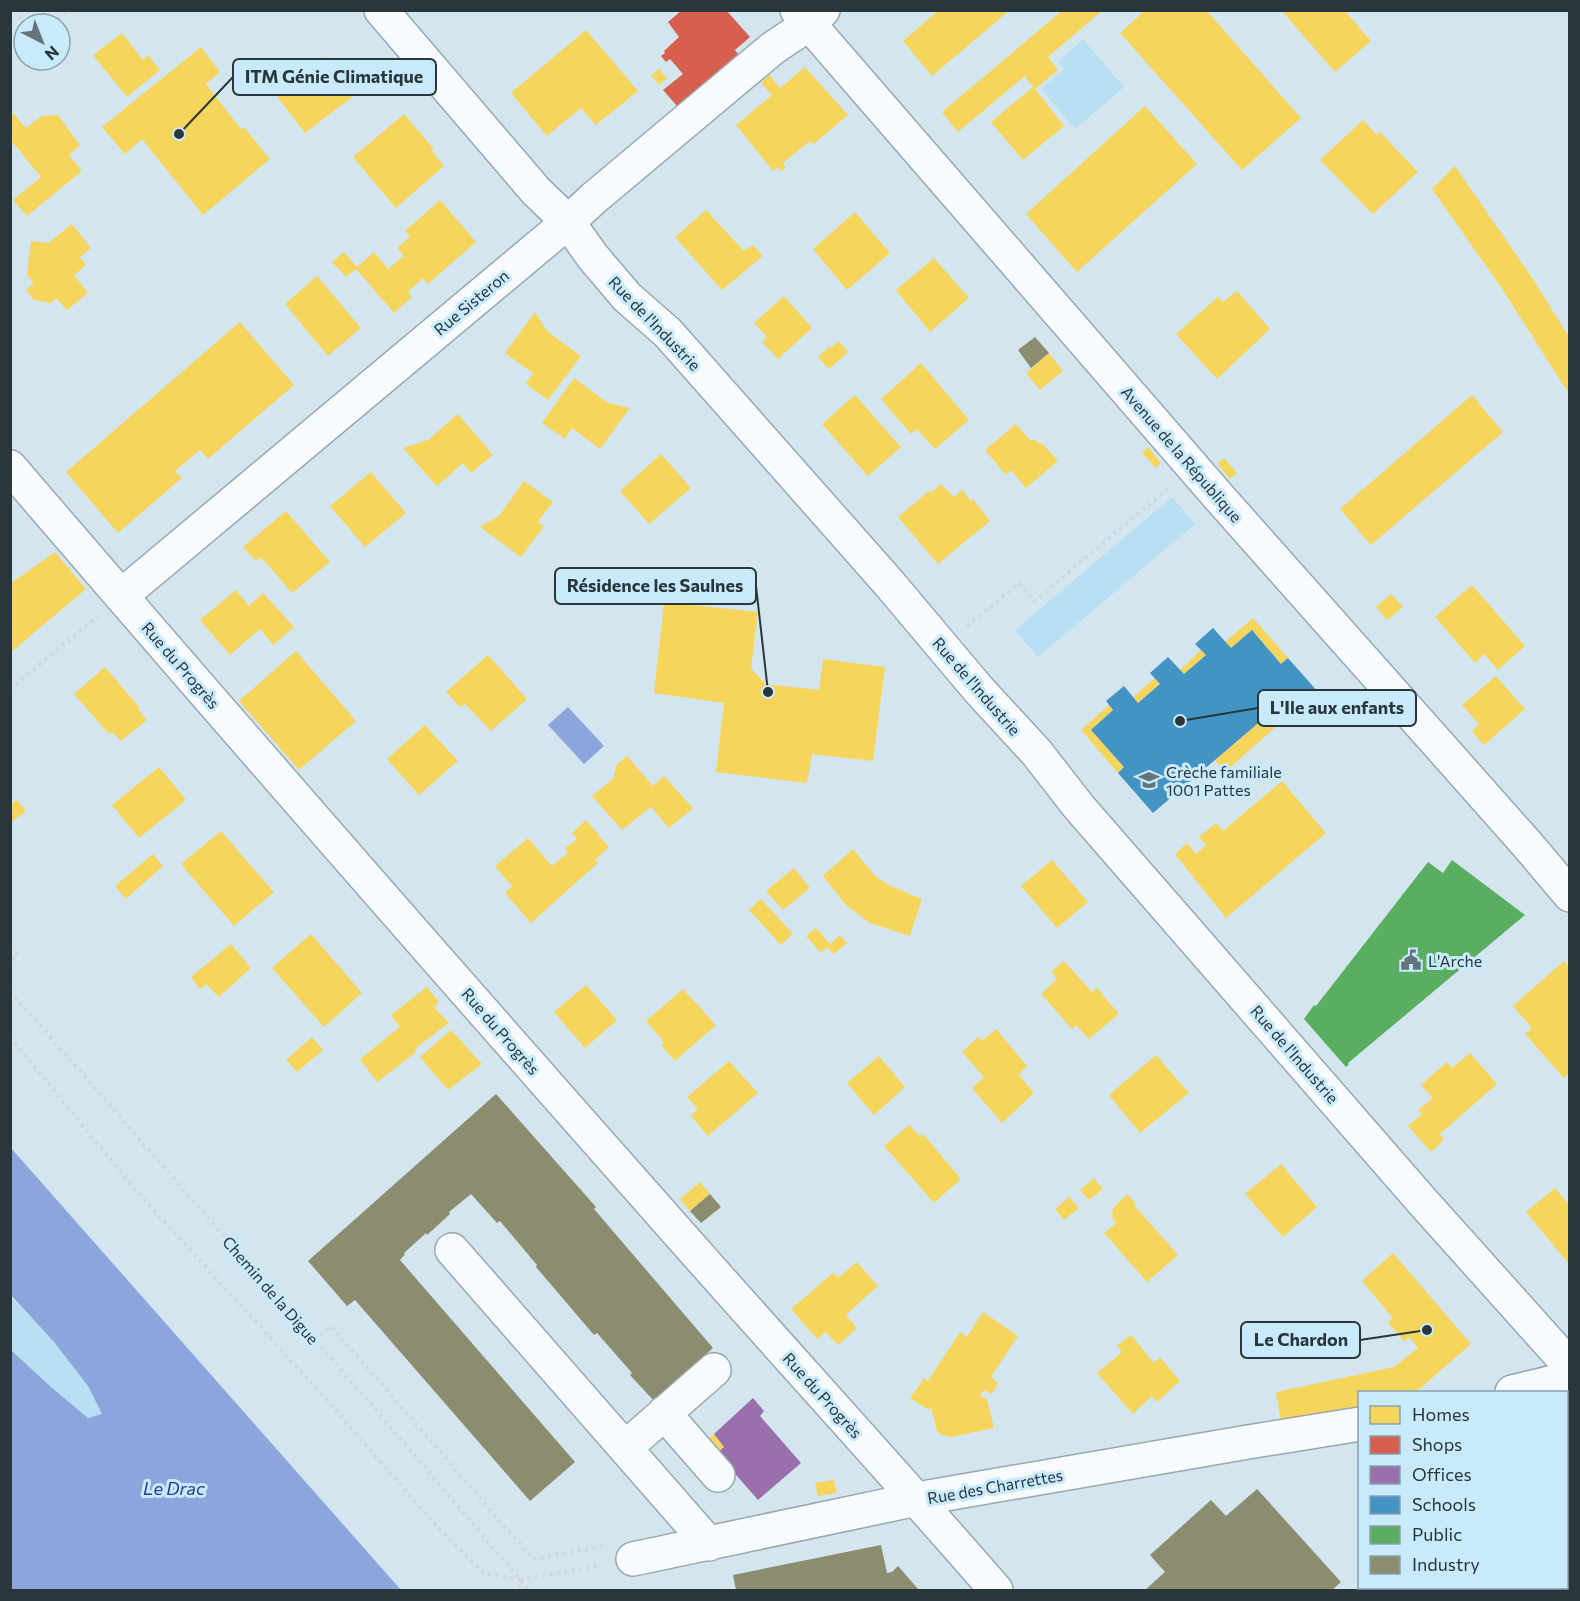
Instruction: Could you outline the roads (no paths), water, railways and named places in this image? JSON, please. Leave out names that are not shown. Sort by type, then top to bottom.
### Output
[{"type":"street","name":"Rue de l'Industrie","points":[[381,10],[536,191],[568,222],[593,257],[627,297],[668,333],[864,555],[979,690],[1037,753],[1086,816],[1569,1366]]},
{"type":"street","name":"Rue Sisteron","points":[[121,596],[568,222],[810,15]]},
{"type":"street","name":"Avenue de la République","points":[[810,15],[1218,496],[1526,843],[1569,895]]},
{"type":"street","name":"Rue du Progrès","points":[[10,467],[652,1204],[996,1590]]},
{"type":"street","points":[[452,1251],[709,1544]]},
{"type":"street","points":[[625,1448],[714,1370]]},
{"type":"street","points":[[1516,1391],[1569,1378]]},
{"type":"street","points":[[664,1413],[718,1475]]},
{"type":"street","name":"Rue des Charrettes","points":[[621,1552],[709,1544],[917,1499],[1358,1424]]},
{"type":"water","points":[[568,707],[604,746],[584,764],[548,725]]},
{"type":"water","name":"Le Drac","points":[[11,1148],[401,1590],[11,1590],[11,1350],[88,1418],[102,1414],[88,1386],[54,1342],[11,1295]]},
{"type":"place","name":"ITM Génie Climatique","points":[[179,134]]},
{"type":"place","name":"Résidence les Saulnes","points":[[768,692]]},
{"type":"place","name":"L'Ile aux enfants","points":[[1180,721]]},
{"type":"place","name":"Crèche familiale 1001 Pattes","points":[[1149,780]]},
{"type":"place","name":"L'Arche","points":[[1411,960]]},
{"type":"place","name":"Le Chardon","points":[[1427,1330]]}]
